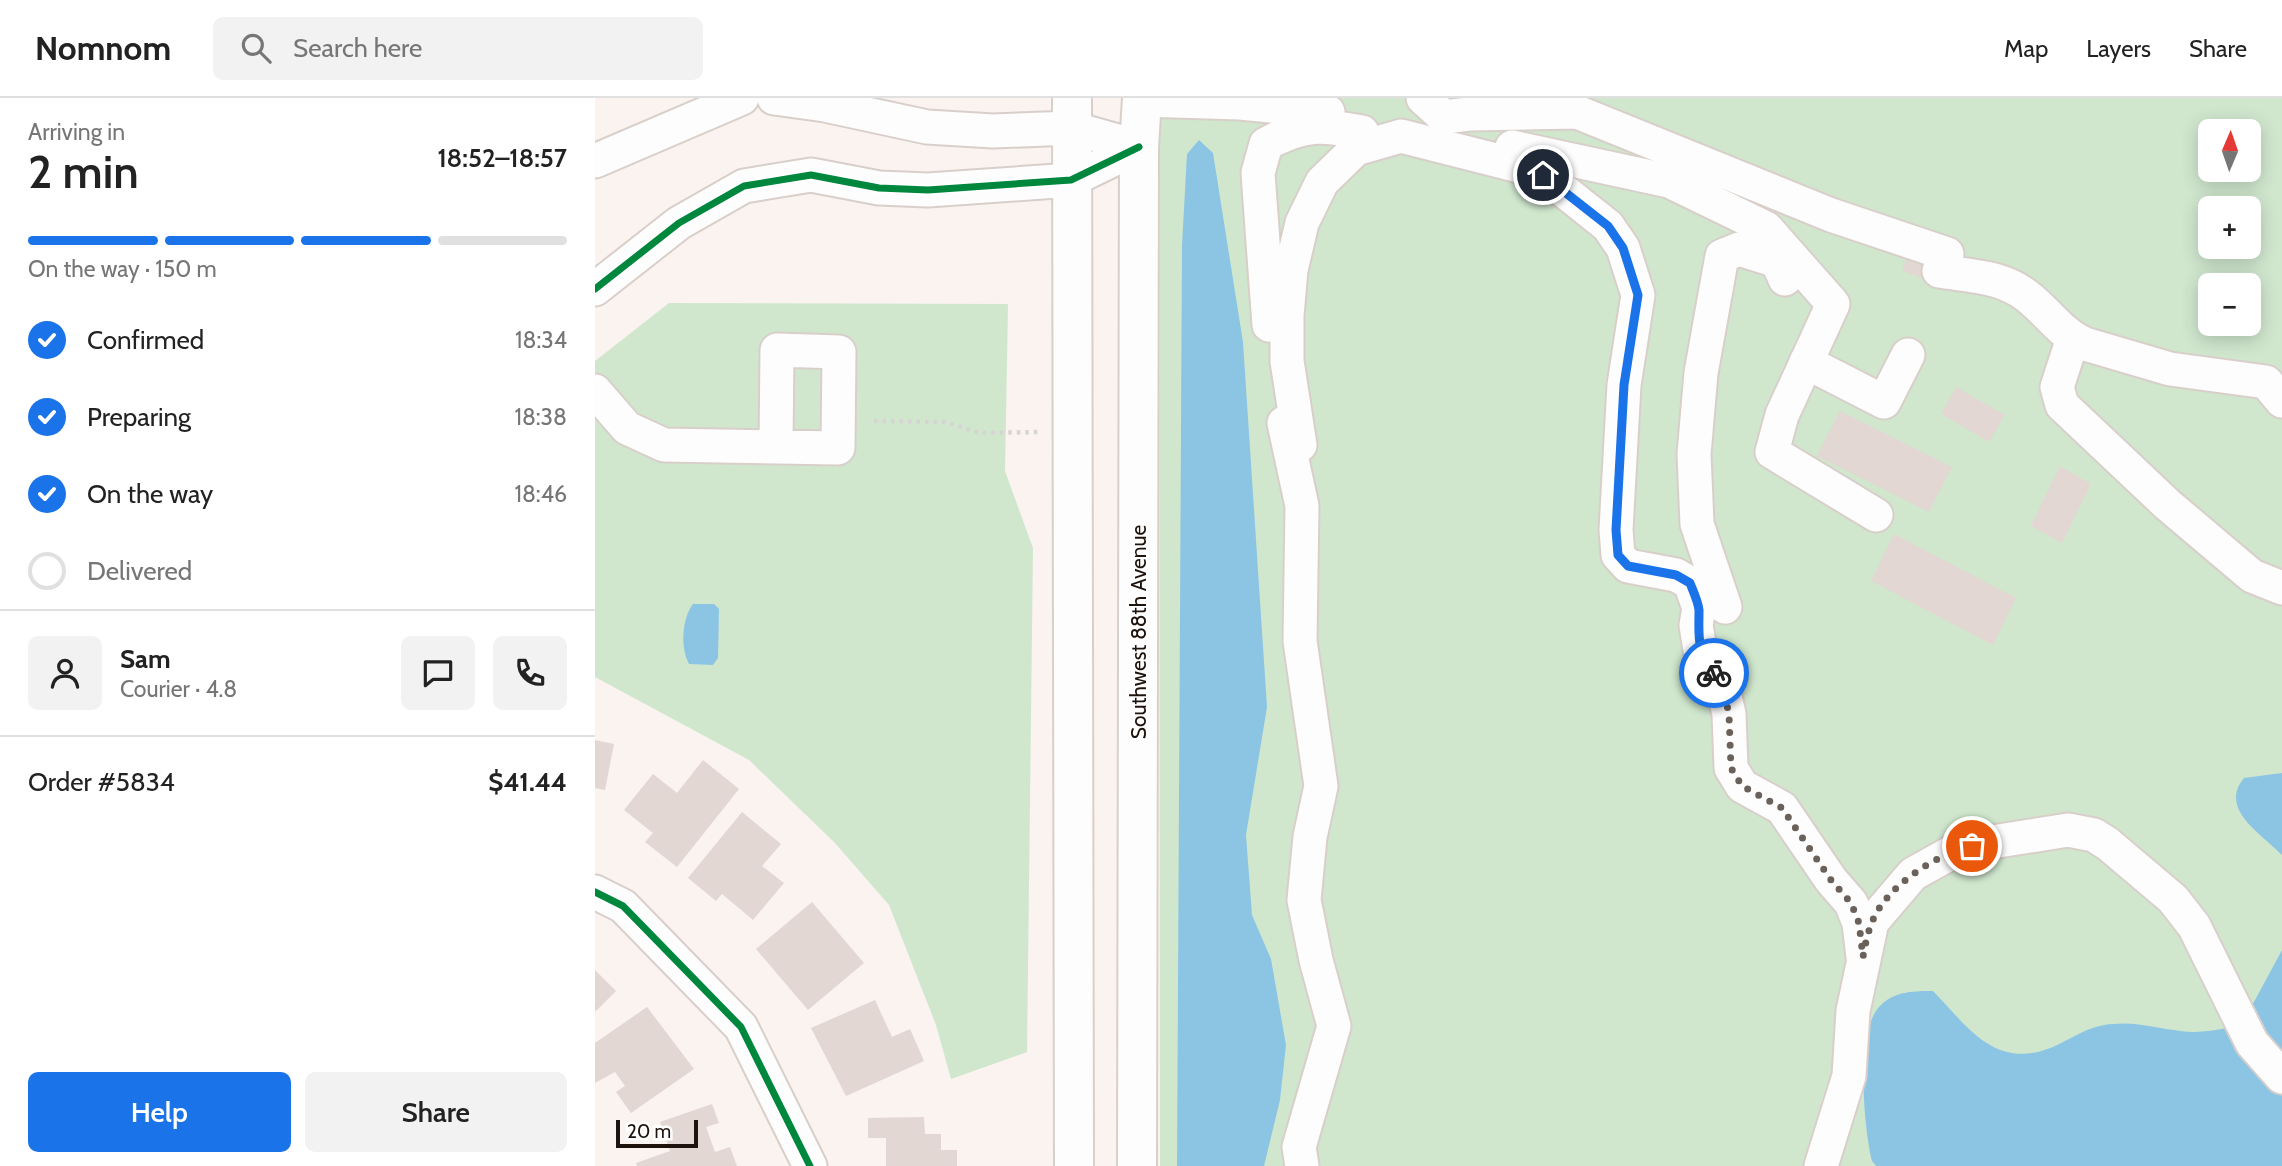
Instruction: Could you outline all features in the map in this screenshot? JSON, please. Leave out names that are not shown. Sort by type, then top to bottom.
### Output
[{"type":"main road","name":"Southwest 88th Avenue","points":[[1137,1166],[1139,147],[1142,99]]},
{"type":"main road","points":[[1072,113],[1074,1166]]},
{"type":"street","points":[[595,162],[743,98]]},
{"type":"street","points":[[774,98],[825,105],[927,127],[993,131],[1072,113],[1139,147]]},
{"type":"street","points":[[1423,98],[1444,117],[1483,113],[1577,113],[1831,215],[1947,254],[1940,271],[1987,278],[2009,285],[2028,296],[2073,338],[2170,369],[2266,382],[2282,401]]},
{"type":"street","points":[[1142,99],[1240,103],[1340,114],[1631,173],[1669,181],[1766,228],[1833,304],[1781,415],[1772,452],[1876,515]]},
{"type":"street","points":[[1302,1166],[1300,1147],[1334,1026],[1304,900],[1310,837],[1321,786],[1300,641],[1302,506],[1271,376],[1258,173],[1266,144],[1293,128],[1329,126],[1362,132]]},
{"type":"street","points":[[1300,445],[1287,361],[1286,315],[1291,270],[1301,223],[1322,182],[1356,149],[1401,136],[1543,175],[1608,226],[1623,248],[1638,295],[1624,385],[1616,530],[1618,555],[1628,566],[1676,575],[1690,583],[1699,608],[1696,625],[1701,656],[1722,684],[1729,714],[1731,768],[1742,786],[1782,808],[1831,880],[1851,903],[1859,923],[1863,957]]},
{"type":"street","points":[[595,289],[679,223],[744,186],[811,175],[879,188],[928,190],[1071,180],[1139,147]]},
{"type":"street","points":[[1574,199],[1595,194],[1631,173]]},
{"type":"street","points":[[1766,228],[1831,215]]},
{"type":"street","points":[[1725,607],[1697,524],[1695,454],[1701,373],[1715,287],[1722,256],[1739,249],[1777,261],[1785,279]]},
{"type":"street","points":[[2073,338],[2057,387],[2062,405],[2168,505],[2252,576],[2282,588]]},
{"type":"street","points":[[1806,362],[1884,402],[1908,355]]},
{"type":"street","points":[[595,391],[627,428],[664,445],[776,447]]},
{"type":"street","points":[[1821,1166],[1849,1076],[1853,1011],[1871,922],[1913,874],[1958,849],[2068,830],[2094,835],[2173,899],[2194,926],[2252,1043],[2282,1077]]},
{"type":"street","points":[[595,892],[623,906],[741,1027],[810,1166]]},
{"type":"path","points":[[874,421],[945,422],[969,432],[980,433],[1041,432]]},
{"type":"green space","points":[[1159,98],[2282,98],[2282,1166],[1160,1166]]},
{"type":"green space","points":[[669,303],[1008,304],[1005,471],[1033,548],[1027,1052],[951,1079],[936,1025],[889,905],[835,843],[749,760],[595,677],[595,361]]},
{"type":"water","points":[[1199,140],[1213,153],[1243,342],[1267,707],[1246,835],[1252,915],[1271,959],[1286,1045],[1280,1100],[1264,1166],[1177,1166],[1182,245],[1187,154]]},
{"type":"water","points":[[693,604],[714,604],[719,609],[718,658],[713,665],[689,664],[686,657],[683,642],[686,617]]},
{"type":"water","points":[[2282,773],[2282,855],[2254,830],[2239,810],[2236,800],[2237,789],[2244,778]]},
{"type":"water","points":[[2282,950],[2282,1166],[1876,1166],[1872,1161],[1864,1103],[1864,1055],[1873,1016],[1882,1004],[1893,996],[1933,991],[1984,1042],[2015,1053],[2033,1053],[2105,1025],[2123,1023],[2193,1032],[2241,1026]]},
{"type":"building","points":[[1908,254],[1930,262],[1925,279],[1902,271]]},
{"type":"building","points":[[1956,387],[2005,415],[1989,442],[1941,414]]},
{"type":"building","points":[[1840,411],[1952,467],[1929,512],[1817,456]]},
{"type":"building","points":[[2060,466],[2091,484],[2062,543],[2031,526]]},
{"type":"building","points":[[1894,534],[2016,598],[1993,645],[1871,581]]},
{"type":"building","points":[[595,740],[614,744],[605,790],[595,788]]},
{"type":"building","points":[[703,760],[739,789],[677,867],[645,842],[653,833],[624,810],[653,774],[677,793]]},
{"type":"building","points":[[742,812],[781,844],[762,866],[784,883],[753,920],[722,894],[716,901],[688,878]]},
{"type":"building","points":[[812,902],[864,963],[808,1010],[756,949]]},
{"type":"building","points":[[595,970],[616,991],[595,1012]]},
{"type":"building","points":[[875,1000],[892,1037],[910,1029],[924,1061],[846,1096],[811,1028]]},
{"type":"building","points":[[647,1007],[694,1069],[631,1113],[616,1092],[625,1086],[615,1072],[595,1083],[595,1043]]},
{"type":"building","points":[[712,1104],[719,1123],[706,1127],[715,1152],[730,1147],[737,1166],[637,1166],[636,1163],[670,1151],[660,1122]]},
{"type":"building","points":[[924,1117],[925,1134],[941,1134],[941,1150],[957,1150],[957,1166],[886,1166],[886,1138],[868,1138],[868,1118]]},
{"type":"cycle path","points":[[595,289],[679,223],[744,186],[811,175],[879,188],[928,190],[1071,180],[1139,147]]},
{"type":"cycle path","points":[[595,892],[623,906],[741,1027],[810,1166]]},
{"type":"way so far","points":[[1714,673],[1722,684],[1729,714],[1731,768],[1742,786],[1782,808],[1831,880],[1851,903],[1859,923],[1863,957],[1871,922],[1894,892],[1913,874],[1932,862],[1958,849],[1972,846]]},
{"type":"route","points":[[1543,175],[1608,226],[1623,248],[1632,269],[1638,295],[1624,385],[1616,530],[1618,555],[1628,566],[1676,575],[1690,583],[1699,608],[1696,625],[1701,656],[1714,673]]}]
